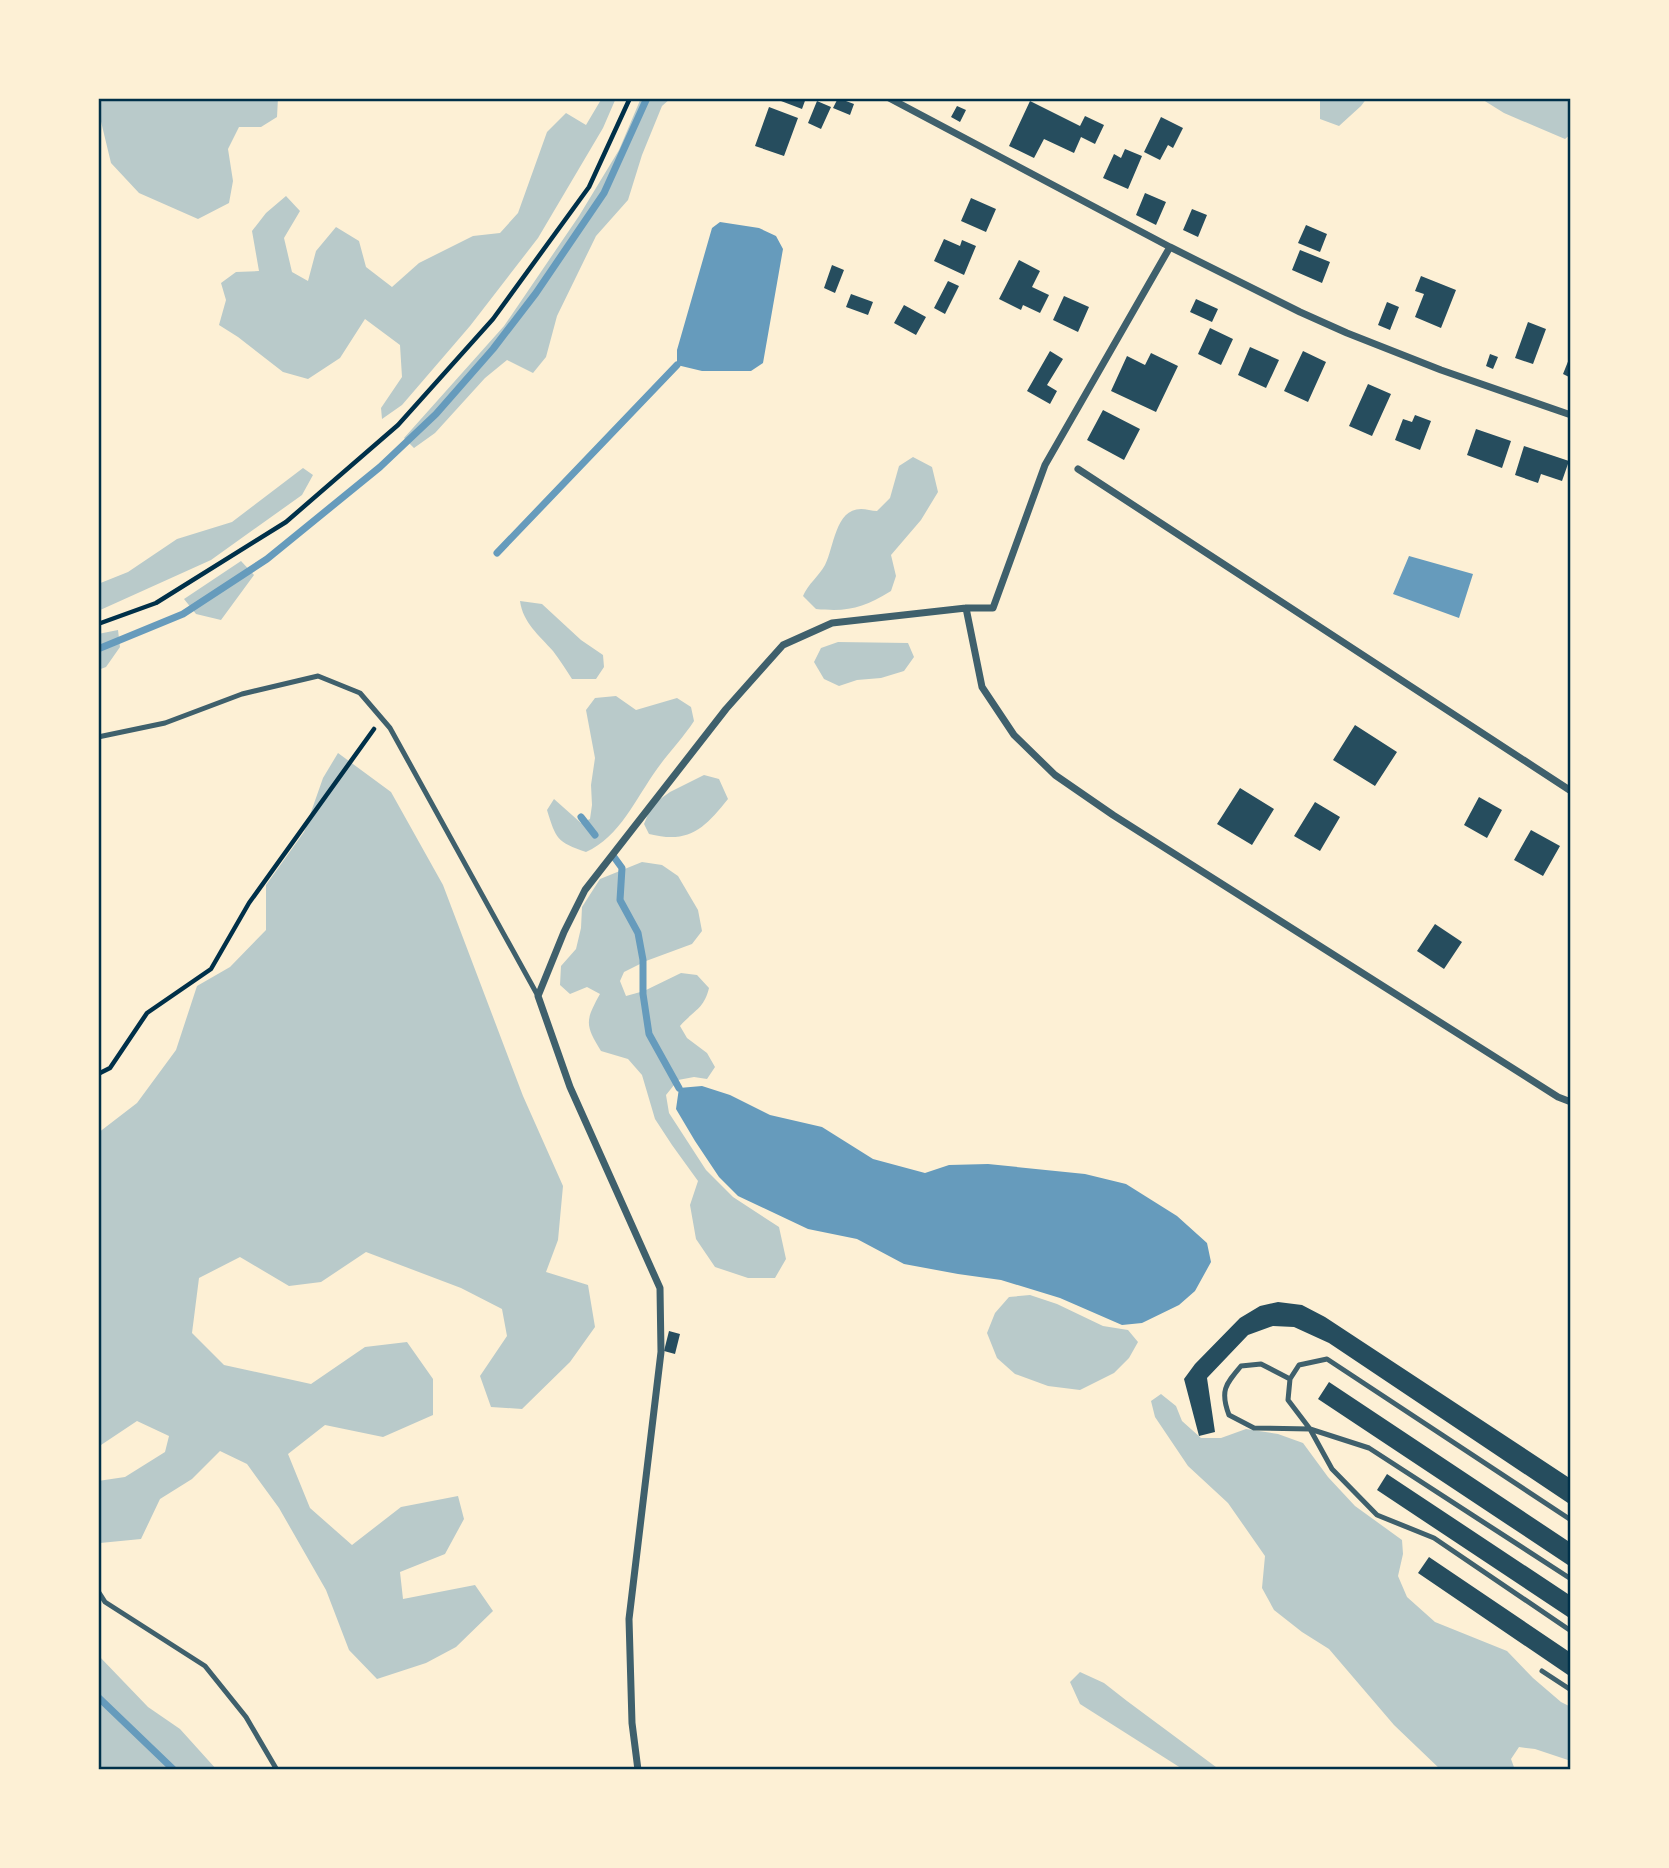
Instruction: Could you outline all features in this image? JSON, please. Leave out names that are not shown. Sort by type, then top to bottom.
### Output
[{"type":"street","points":[[889,98],[1170,247],[1300,312],[1441,370],[1571,415]]},
{"type":"street","points":[[638,1770],[632,1723],[629,1619],[661,1352],[660,1289],[570,1087],[538,996],[564,932],[585,890],[726,709],[783,645],[832,623],[965,608],[993,608],[1045,465],[1170,247]]},
{"type":"street","points":[[1078,469],[1571,791]]},
{"type":"street","points":[[965,608],[982,687],[1014,735],[1055,775],[1195,867],[1571,1102]]},
{"type":"lane","points":[[98,737],[165,723],[242,694],[318,676],[360,693],[390,728],[538,996]]},
{"type":"lane","points":[[1571,1520],[1327,1359],[1299,1365],[1290,1379],[1288,1400],[1310,1429],[1332,1469],[1377,1516],[1434,1538],[1571,1631]]},
{"type":"lane","points":[[1290,1379],[1261,1364],[1241,1366],[1229,1380],[1223,1399],[1229,1415],[1254,1428],[1310,1429],[1369,1448],[1571,1579]]},
{"type":"lane","points":[[98,1591],[105,1602],[205,1666],[246,1717],[277,1770]]},
{"type":"lane","points":[[1542,1671],[1571,1690]]},
{"type":"path","points":[[98,624],[156,603],[286,522],[398,425],[494,319],[589,187],[630,98]]},
{"type":"path","points":[[98,1073],[110,1068],[147,1013],[211,970],[249,903],[382,718]]},
{"type":"shaded area","points":[[98,98],[278,98],[277,117],[261,127],[239,127],[228,149],[233,181],[229,203],[198,219],[139,193],[111,163],[98,109]]},
{"type":"shaded area","points":[[602,98],[616,98],[603,128],[538,238],[470,326],[402,405],[382,419],[381,408],[402,377],[400,345],[365,319],[340,358],[308,379],[283,372],[219,325],[226,300],[221,283],[236,272],[259,271],[252,231],[266,213],[286,196],[300,211],[284,238],[292,272],[308,281],[316,251],[336,227],[359,241],[366,267],[392,287],[419,263],[473,236],[500,233],[518,213],[547,132],[566,113],[586,125]]},
{"type":"shaded area","points":[[641,98],[671,98],[662,106],[642,155],[628,200],[596,236],[557,316],[546,357],[533,373],[507,360],[485,378],[435,433],[414,448],[404,438],[504,326],[579,216],[619,150]]},
{"type":"shaded area","points":[[1320,98],[1367,98],[1339,126],[1320,119]]},
{"type":"shaded area","points":[[1480,98],[1571,98],[1571,134],[1565,139],[1504,113]]},
{"type":"shaded area","points":[[913,457],[932,467],[938,492],[921,520],[891,555],[896,576],[891,591],[855,608],[816,609],[803,596],[825,565],[841,522],[852,511],[877,511],[890,498],[899,466]]},
{"type":"shaded area","points":[[303,468],[313,475],[302,495],[211,560],[98,611],[98,584],[128,572],[177,539],[232,522]]},
{"type":"shaded area","points":[[241,561],[254,575],[221,620],[196,614],[184,599]]},
{"type":"shaded area","points":[[520,601],[542,604],[581,640],[603,655],[604,667],[596,679],[572,679],[528,622]]},
{"type":"shaded area","points":[[118,630],[120,647],[106,667],[98,670],[98,634]]},
{"type":"shaded area","points":[[838,642],[908,643],[914,657],[904,671],[839,686],[824,679],[814,662],[821,648]]},
{"type":"shaded area","points":[[616,696],[636,710],[677,698],[691,707],[694,721],[657,769],[618,827],[586,852],[559,838],[547,810],[554,799],[581,823],[590,819],[595,758],[586,710],[595,698]]},
{"type":"shaded area","points":[[338,753],[391,792],[443,885],[523,1096],[563,1186],[558,1240],[546,1272],[588,1285],[595,1327],[570,1362],[522,1409],[491,1407],[480,1376],[507,1336],[502,1309],[461,1288],[366,1252],[321,1282],[289,1286],[240,1257],[199,1278],[192,1333],[224,1365],[311,1384],[365,1347],[407,1342],[433,1379],[433,1415],[383,1437],[325,1425],[288,1454],[310,1508],[352,1545],[401,1507],[458,1496],[464,1519],[445,1554],[400,1572],[403,1599],[475,1585],[493,1611],[456,1647],[426,1663],[377,1679],[349,1650],[326,1590],[279,1508],[247,1464],[220,1451],[192,1479],[160,1499],[141,1539],[98,1541],[98,1481],[125,1477],[165,1452],[169,1436],[137,1421],[98,1447],[98,1133],[137,1103],[176,1050],[197,986],[230,967],[266,930],[266,885],[304,832],[323,778]]},
{"type":"shaded area","points":[[704,775],[719,779],[728,799],[711,819],[694,832],[685,835],[663,837],[649,834],[644,824],[652,805],[670,792]]},
{"type":"shaded area","points":[[642,862],[662,865],[678,876],[698,910],[702,931],[692,944],[624,972],[620,981],[626,996],[644,991],[681,973],[697,975],[709,988],[701,1005],[680,1026],[687,1038],[707,1053],[715,1067],[707,1079],[694,1077],[678,1080],[666,1095],[669,1113],[706,1170],[733,1197],[779,1227],[786,1259],[775,1278],[748,1278],[715,1267],[696,1239],[690,1205],[698,1181],[655,1119],[642,1075],[628,1059],[601,1051],[592,1035],[590,1017],[600,994],[587,987],[570,994],[560,985],[561,966],[576,949],[582,907],[600,879]]},
{"type":"shaded area","points":[[1030,1295],[1057,1304],[1103,1326],[1128,1330],[1138,1342],[1129,1358],[1114,1373],[1080,1390],[1048,1386],[1015,1374],[997,1358],[987,1333],[995,1313],[1009,1297]]},
{"type":"shaded area","points":[[1161,1394],[1176,1406],[1182,1421],[1201,1438],[1221,1438],[1246,1429],[1278,1434],[1303,1443],[1328,1477],[1355,1506],[1402,1540],[1403,1554],[1398,1576],[1407,1597],[1435,1622],[1507,1651],[1533,1678],[1571,1707],[1571,1761],[1535,1749],[1519,1747],[1511,1759],[1515,1770],[1441,1770],[1394,1725],[1329,1649],[1274,1610],[1262,1588],[1265,1556],[1228,1503],[1188,1466],[1155,1417],[1151,1401]]},
{"type":"shaded area","points":[[98,1655],[148,1707],[180,1729],[217,1770],[98,1770]]},
{"type":"shaded area","points":[[1080,1672],[1104,1683],[1220,1770],[1184,1770],[1080,1704],[1070,1682]]},
{"type":"water","points":[[720,222],[759,228],[776,236],[783,249],[763,363],[751,371],[702,371],[677,365],[677,350],[712,228]]},
{"type":"water","points":[[1409,556],[1473,574],[1459,618],[1393,594]]},
{"type":"water","points":[[702,1086],[730,1095],[770,1115],[822,1127],[873,1159],[925,1173],[949,1165],[988,1164],[1085,1174],[1126,1184],[1177,1216],[1207,1243],[1211,1262],[1195,1291],[1179,1305],[1142,1323],[1122,1325],[1060,1298],[1001,1280],[904,1264],[857,1239],[808,1229],[738,1196],[719,1177],[676,1109],[679,1088]]},
{"type":"building","points":[[782,98],[806,98],[802,109],[781,101]]},
{"type":"building","points":[[838,98],[854,104],[850,115],[833,108]]},
{"type":"building","points":[[817,101],[831,107],[821,129],[808,123]]},
{"type":"building","points":[[1030,101],[1080,126],[1085,116],[1104,125],[1095,144],[1081,137],[1074,153],[1044,139],[1034,158],[1009,146]]},
{"type":"building","points":[[957,106],[966,110],[960,122],[951,117]]},
{"type":"building","points":[[769,107],[798,118],[784,156],[755,146]]},
{"type":"building","points":[[1161,117],[1183,128],[1173,148],[1168,145],[1160,160],[1144,152]]},
{"type":"building","points":[[1125,149],[1142,156],[1128,189],[1103,178],[1114,154],[1121,158]]},
{"type":"building","points":[[1145,193],[1166,202],[1156,225],[1136,215]]},
{"type":"building","points":[[971,198],[996,209],[986,232],[961,221]]},
{"type":"building","points":[[1192,209],[1207,215],[1198,237],[1183,230]]},
{"type":"building","points":[[1306,225],[1327,234],[1320,252],[1298,243]]},
{"type":"building","points":[[944,239],[960,246],[962,240],[976,246],[964,275],[934,261]]},
{"type":"building","points":[[1300,250],[1330,262],[1322,283],[1292,270]]},
{"type":"building","points":[[1019,260],[1040,271],[1032,287],[1049,295],[1040,313],[1023,305],[1021,310],[999,299]]},
{"type":"building","points":[[832,265],[844,270],[835,293],[824,288]]},
{"type":"building","points":[[1421,276],[1456,290],[1441,328],[1415,317],[1424,294],[1415,291]]},
{"type":"building","points":[[948,281],[959,286],[945,314],[934,308]]},
{"type":"building","points":[[851,294],[873,302],[868,315],[846,307]]},
{"type":"building","points":[[1064,296],[1089,307],[1078,332],[1053,320]]},
{"type":"building","points":[[1196,299],[1218,309],[1212,322],[1190,312]]},
{"type":"building","points":[[1387,302],[1399,307],[1390,330],[1378,325]]},
{"type":"building","points":[[904,305],[926,317],[916,335],[894,323]]},
{"type":"building","points":[[1528,322],[1546,329],[1533,364],[1515,358]]},
{"type":"building","points":[[1210,328],[1233,339],[1221,365],[1198,354]]},
{"type":"building","points":[[1250,347],[1279,360],[1266,388],[1238,375]]},
{"type":"building","points":[[1050,351],[1063,359],[1047,385],[1057,391],[1050,404],[1027,391]]},
{"type":"building","points":[[1303,351],[1326,362],[1308,402],[1284,391]]},
{"type":"building","points":[[1151,353],[1178,366],[1156,412],[1111,391],[1127,356],[1145,365]]},
{"type":"building","points":[[1490,354],[1498,357],[1493,369],[1486,366]]},
{"type":"building","points":[[1571,354],[1571,378],[1563,374]]},
{"type":"building","points":[[1368,384],[1391,394],[1372,436],[1349,426]]},
{"type":"building","points":[[1103,410],[1140,429],[1124,460],[1087,440]]},
{"type":"building","points":[[1415,415],[1431,421],[1420,450],[1395,440],[1403,419],[1412,422]]},
{"type":"building","points":[[1476,429],[1511,441],[1502,468],[1467,455]]},
{"type":"building","points":[[1524,446],[1569,461],[1562,481],[1541,474],[1538,483],[1515,475]]},
{"type":"building","points":[[1355,725],[1397,752],[1375,786],[1333,760]]},
{"type":"building","points":[[1240,788],[1274,809],[1252,845],[1217,824]]},
{"type":"building","points":[[1479,797],[1502,810],[1487,838],[1464,825]]},
{"type":"building","points":[[1315,802],[1340,817],[1320,851],[1294,836]]},
{"type":"building","points":[[1531,830],[1560,846],[1543,876],[1514,860]]},
{"type":"building","points":[[1435,924],[1462,942],[1444,969],[1417,951]]},
{"type":"building","points":[[1278,1302],[1302,1305],[1325,1317],[1571,1479],[1571,1505],[1329,1343],[1294,1327],[1273,1326],[1248,1335],[1207,1378],[1215,1432],[1199,1436],[1184,1379],[1240,1318],[1260,1306]]},
{"type":"building","points":[[669,1331],[680,1334],[675,1354],[664,1351]]},
{"type":"building","points":[[1329,1382],[1571,1543],[1571,1567],[1318,1399]]},
{"type":"building","points":[[1387,1474],[1571,1596],[1571,1619],[1377,1490]]},
{"type":"building","points":[[1429,1557],[1571,1653],[1571,1677],[1418,1573]]},
{"type":"waterway","points":[[98,649],[183,614],[267,559],[380,467],[436,414],[493,349],[536,293],[604,193],[647,98]]},
{"type":"waterway","points":[[497,553],[677,365]]},
{"type":"waterway","points":[[581,817],[595,835]]},
{"type":"waterway","points":[[614,857],[622,868],[620,900],[638,933],[649,1034],[679,1088]]},
{"type":"waterway","points":[[98,1697],[174,1770]]}]
